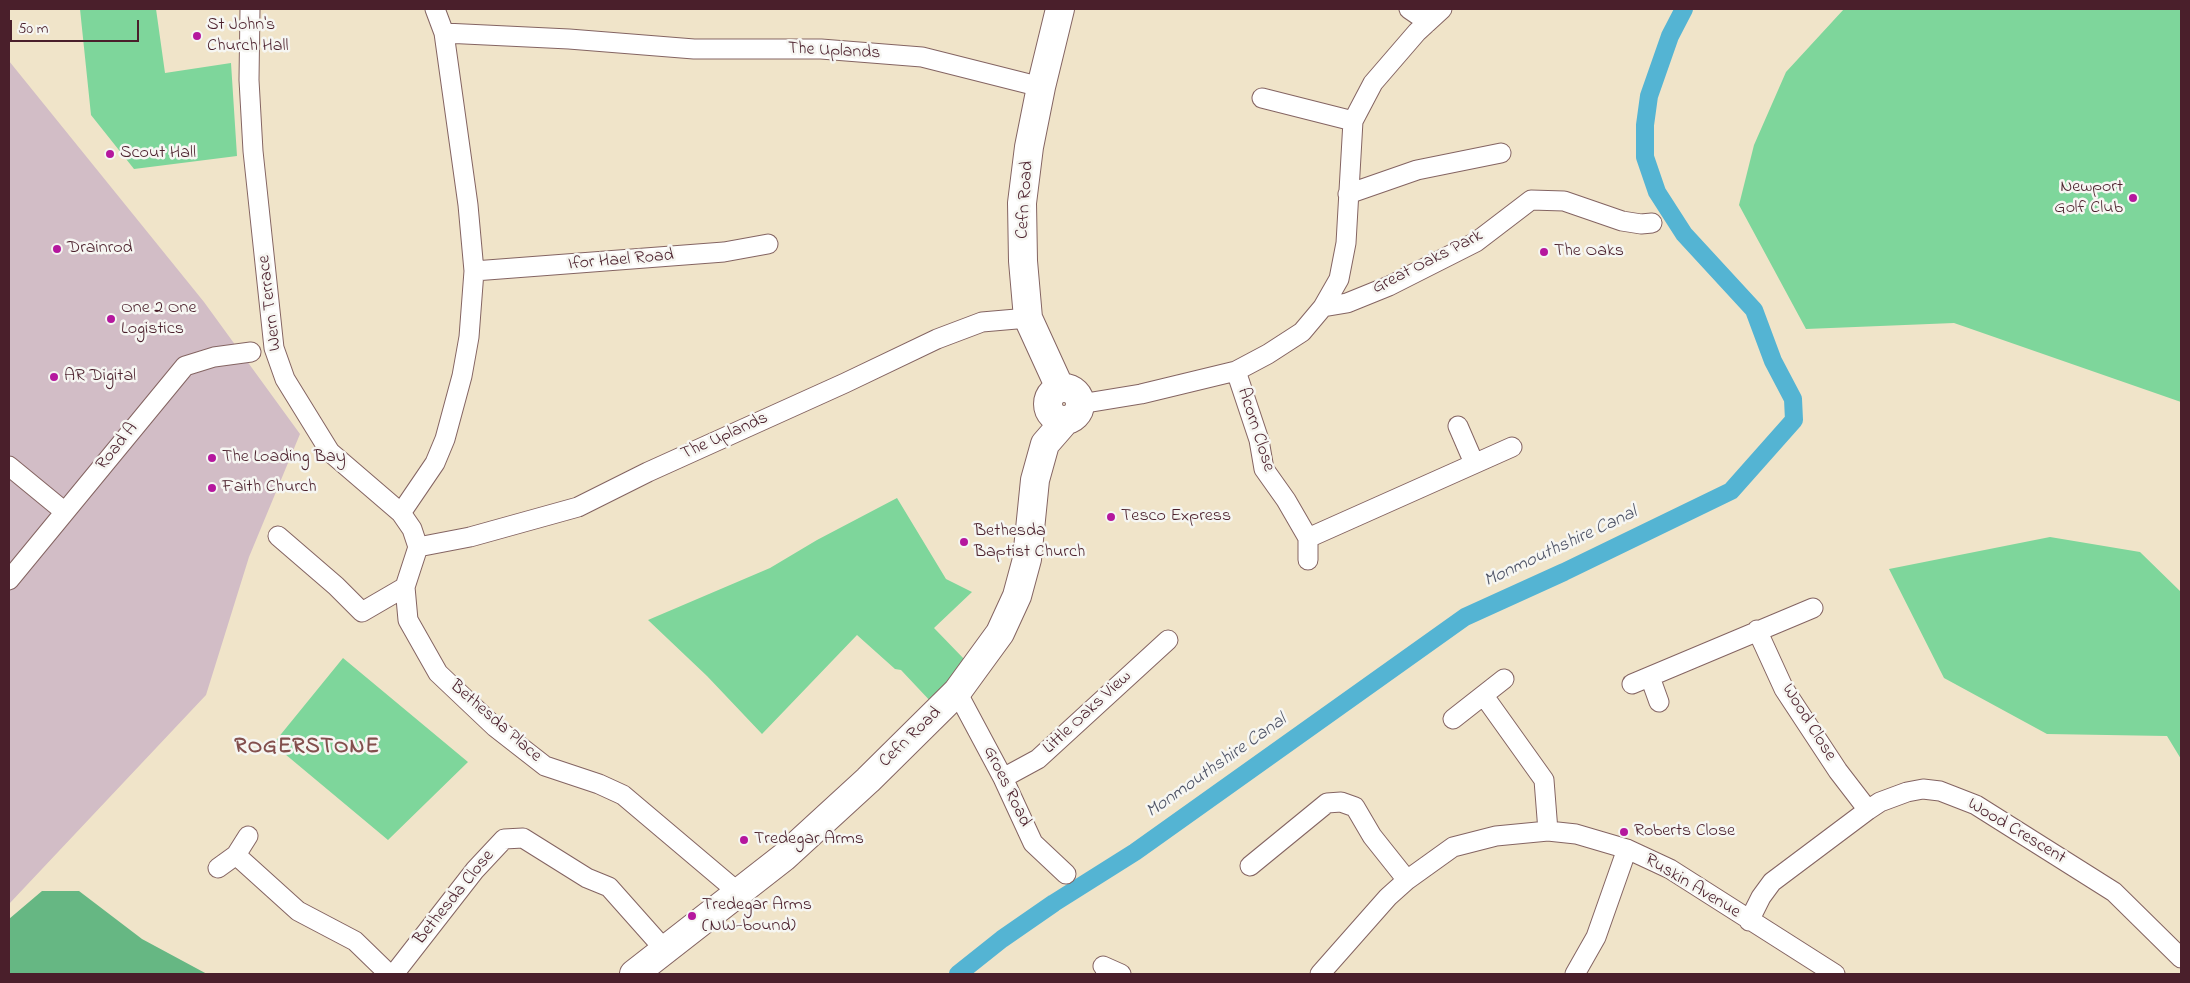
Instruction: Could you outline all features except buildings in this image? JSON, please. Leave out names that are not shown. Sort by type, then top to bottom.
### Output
[{"type":"main road","name":"Cefn Road","points":[[653,965],[784,857],[882,767],[957,692],[1000,633],[1017,596],[1027,559],[1035,480],[1045,444],[1069,404],[1028,318],[1023,261],[1022,203],[1030,147],[1041,87],[1060,9]]},
{"type":"street","name":"Wern Terrace","points":[[250,9],[249,80],[253,151],[274,348],[285,379],[330,452],[401,513],[412,528],[418,547]]},
{"type":"street","points":[[401,513],[435,463],[453,415],[469,337],[474,271],[459,136],[444,33],[435,9]]},
{"type":"street","points":[[1409,9],[1428,22]]},
{"type":"street","points":[[1069,404],[1141,394],[1236,371],[1268,354],[1302,332],[1323,307],[1339,279],[1346,243],[1353,121],[1373,83],[1442,9]]},
{"type":"street","name":"The Uplands","points":[[444,33],[694,48],[821,49],[913,56],[1041,87]]},
{"type":"street","points":[[1262,98],[1353,121]]},
{"type":"street","points":[[1348,194],[1417,170],[1501,153]]},
{"type":"street","name":"Great Oaks Park","points":[[1323,307],[1347,303],[1389,286],[1459,251],[1476,242],[1530,200],[1564,201],[1608,218],[1647,224]]},
{"type":"street","name":"Ifor Hael Road","points":[[474,271],[724,252],[768,244]]},
{"type":"street","name":"The Uplands","points":[[418,547],[470,537],[578,507],[648,472],[845,384],[937,339],[982,322],[1028,318]]},
{"type":"street","name":"Road A","points":[[9,580],[185,366],[214,357],[251,352]]},
{"type":"street","name":"Acorn Close","points":[[1236,371],[1258,440],[1264,469],[1286,500],[1308,538]]},
{"type":"street","points":[[1458,426],[1474,462]]},
{"type":"street","points":[[1308,560],[1308,538],[1474,462],[1512,447]]},
{"type":"street","points":[[9,466],[65,512]]},
{"type":"street","points":[[278,536],[336,586],[362,612],[404,587]]},
{"type":"street","name":"Bethesda Place","points":[[418,547],[404,587],[408,620],[438,672],[495,727],[545,766],[599,784],[623,795],[739,893]]},
{"type":"street","points":[[1632,684],[1813,608]]},
{"type":"street","name":"Wood Close","points":[[1757,630],[1784,689],[1838,771],[1868,810]]},
{"type":"street","name":"Little Oaks View","points":[[1003,778],[1038,759],[1168,640]]},
{"type":"street","points":[[1650,677],[1659,702]]},
{"type":"street","points":[[1453,719],[1504,679]]},
{"type":"street","name":"Groes Road","points":[[957,692],[1003,778],[1033,842],[1066,874]]},
{"type":"street","points":[[1484,696],[1544,780],[1548,831]]},
{"type":"street","name":"Wood Crescent","points":[[1749,921],[1760,897],[1772,882],[1868,810],[1880,802],[1907,792],[1940,791],[1976,804],[2114,892],[2181,958]]},
{"type":"street","points":[[1250,866],[1327,803],[1341,802],[1355,808],[1372,836],[1407,880]]},
{"type":"street","name":"Ruskin Avenue","points":[[1320,974],[1388,897],[1407,880],[1453,847],[1496,836],[1548,831],[1576,834],[1627,849],[1670,869],[1749,921],[1808,967],[1835,974]]},
{"type":"street","points":[[218,868],[236,855],[248,836]]},
{"type":"street","name":"Bethesda Close","points":[[394,974],[475,870],[504,839],[523,838],[587,878],[609,888],[653,965]]},
{"type":"street","points":[[1575,974],[1596,937],[1627,849]]},
{"type":"street","points":[[236,855],[298,910],[355,941],[389,974]]},
{"type":"street","points":[[1103,966],[1121,974]]},
{"type":"shaded area","points":[[9,61],[204,302],[300,434],[249,557],[206,695],[9,904]]},
{"type":"green space","points":[[80,9],[156,9],[165,73],[231,63],[237,156],[134,169],[91,115]]},
{"type":"green space","name":"Newport Golf Club","points":[[1844,9],[2181,9],[2181,402],[1954,323],[1806,329],[1739,205],[1754,145],[1786,72]]},
{"type":"green space","points":[[897,498],[946,579],[972,592],[934,628],[965,660],[933,704],[901,670],[895,669],[857,635],[762,734],[707,676],[648,620],[770,568],[817,540]]},
{"type":"green space","points":[[2050,537],[2140,552],[2181,592],[2181,759],[2167,736],[2047,734],[1944,678],[1889,569]]},
{"type":"green space","points":[[343,658],[468,762],[388,840],[273,744]]},
{"type":"green space","points":[[42,891],[79,891],[142,939],[207,974],[9,974],[9,919]]},
{"type":"waterway","name":"Monmouthshire Canal","points":[[958,974],[1002,939],[1054,903],[1135,852],[1465,617],[1564,572],[1731,491],[1794,420],[1793,399],[1773,361],[1754,310],[1684,234],[1657,192],[1645,157],[1645,125],[1649,96],[1670,36],[1684,9]]},
{"type":"place","name":"St John's Church Hall","points":[[197,36]]},
{"type":"place","name":"Scout Hall","points":[[110,154]]},
{"type":"place","name":"Newport Golf Club","points":[[2133,198]]},
{"type":"place","name":"Drainrod","points":[[57,249]]},
{"type":"place","name":"The Oaks","points":[[1544,252]]},
{"type":"place","name":"One 2 One Logistics","points":[[111,319]]},
{"type":"place","name":"AR Digital","points":[[54,377]]},
{"type":"place","name":"The Loading Bay","points":[[212,458]]},
{"type":"place","name":"Faith Church","points":[[212,488]]},
{"type":"place","name":"Tesco Express","points":[[1111,517]]},
{"type":"place","name":"Bethesda Baptist Church","points":[[964,542]]},
{"type":"place","name":"Roberts Close","points":[[1624,832]]},
{"type":"place","name":"Tredegar Arms","points":[[744,840]]},
{"type":"place","name":"Tredegar Arms (NW-bound)","points":[[692,916]]},
{"type":"district","name":"ROGERSTONE","points":[[307,748]]}]
